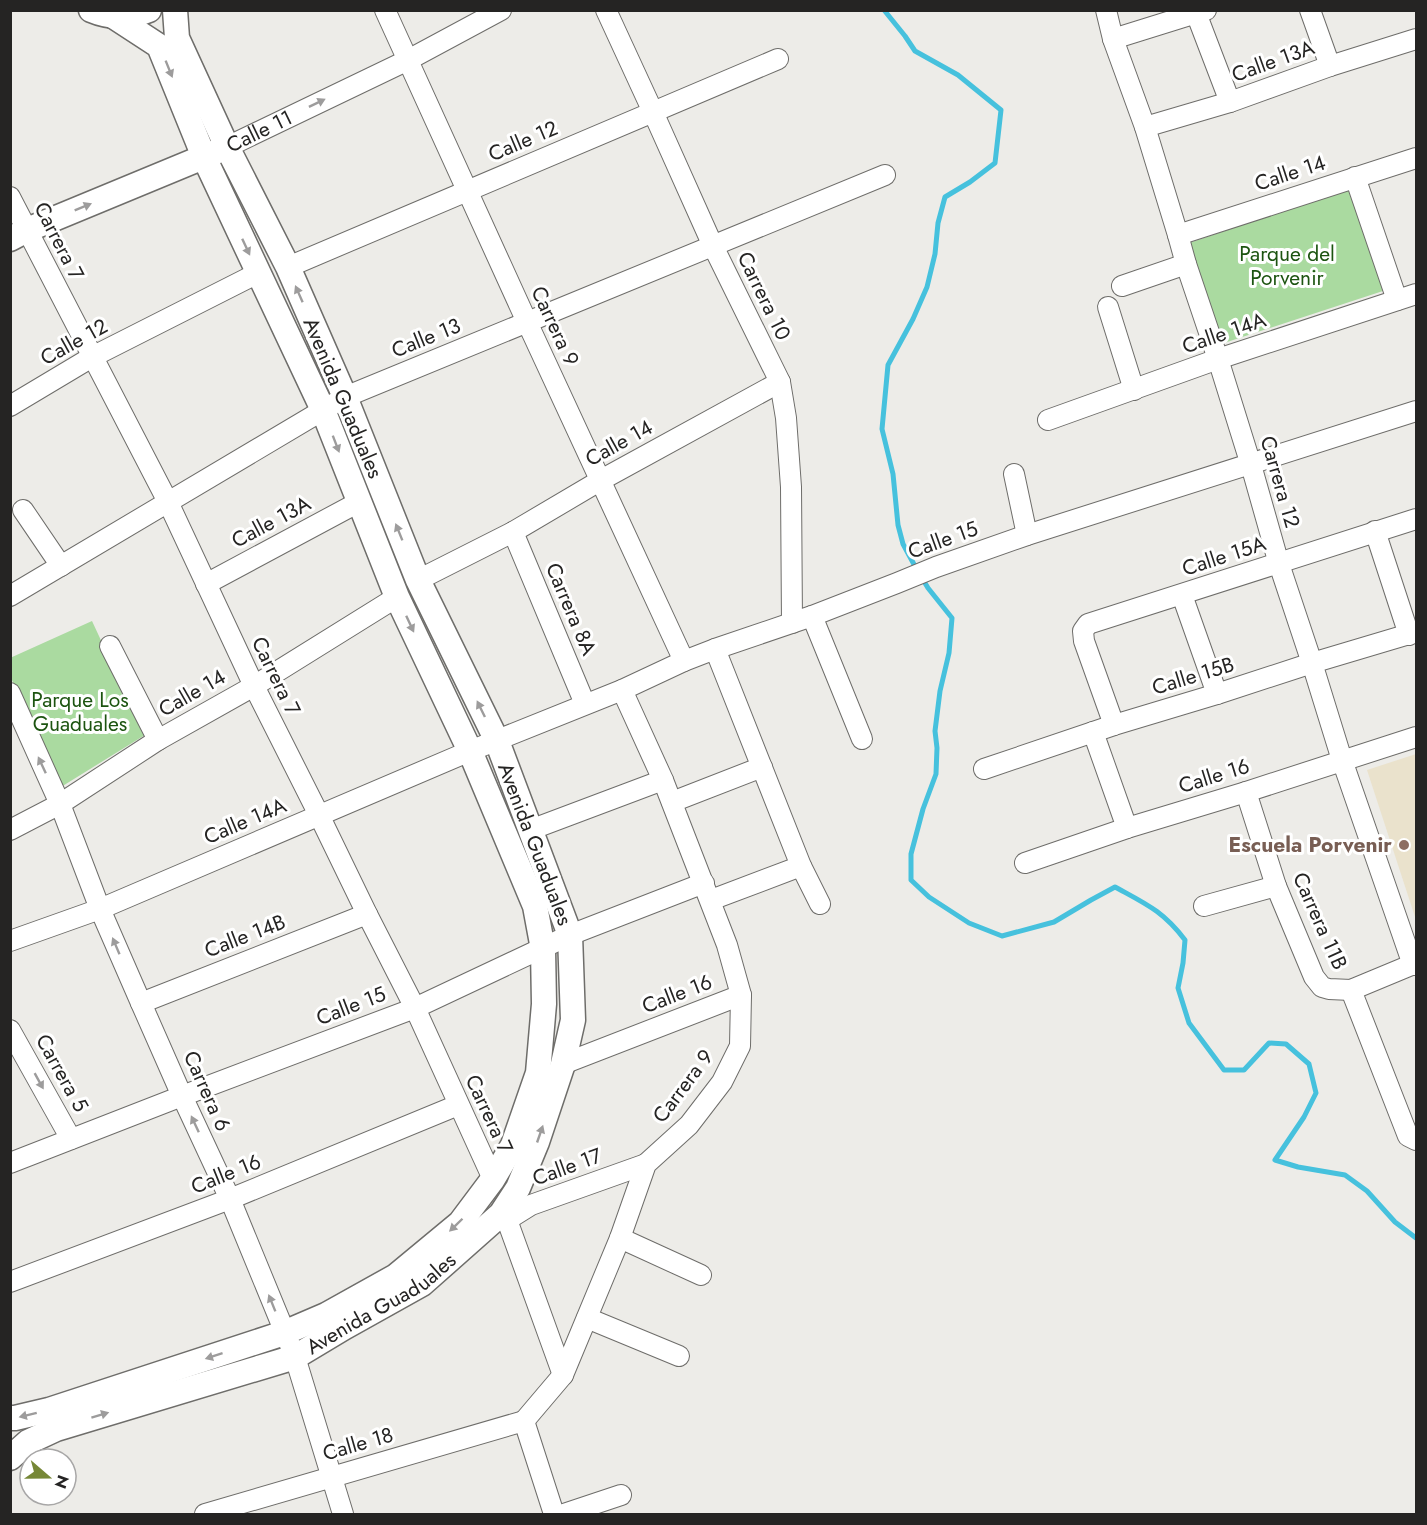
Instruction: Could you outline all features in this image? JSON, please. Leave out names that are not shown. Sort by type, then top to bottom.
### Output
[{"type":"main road","points":[[102,14],[130,16],[149,10]]},
{"type":"main road","name":"Avenida Guaduales","points":[[10,1458],[28,1442],[56,1429],[295,1357],[422,1284],[504,1217],[537,1142],[563,1064],[573,1020],[570,935],[496,741],[418,580],[345,397],[288,267],[227,147],[177,38],[176,10]]},
{"type":"main road","name":"Avenida Guaduales","points":[[10,1418],[49,1410],[284,1333],[326,1315],[396,1276],[460,1223],[493,1179],[513,1145],[538,1073],[544,1004],[543,948],[535,906],[470,751],[397,597],[323,410],[204,157],[159,46],[102,14]]},
{"type":"main road","name":"Calle 11","points":[[19,234],[227,147]]},
{"type":"street","name":"Carrera 9","points":[[386,10],[526,322],[684,661]]},
{"type":"street","name":"Calle 11","points":[[227,147],[408,60],[501,10]]},
{"type":"street","name":"Carrera 10","points":[[606,10],[713,246],[780,382],[786,418],[791,487],[792,622]]},
{"type":"street","name":"Carrera 12","points":[[1106,10],[1113,39],[1145,127],[1186,264],[1251,465],[1278,564],[1342,760],[1415,964]]},
{"type":"street","points":[[1310,10],[1330,66]]},
{"type":"street","points":[[1113,39],[1201,12],[1230,102]]},
{"type":"street","name":"Calle 13A","points":[[1145,127],[1230,102],[1330,66],[1416,39]]},
{"type":"street","name":"Calle 12","points":[[288,267],[778,59]]},
{"type":"street","name":"Calle 14","points":[[1178,235],[1416,158]]},
{"type":"street","name":"Calle 13","points":[[10,596],[345,397],[885,175]]},
{"type":"street","points":[[1355,177],[1397,300]]},
{"type":"street","name":"Carrera 7","points":[[10,197],[19,234],[92,357],[168,502],[254,686],[415,1008],[493,1179]]},
{"type":"street","points":[[1122,286],[1186,264]]},
{"type":"street","name":"Calle 12","points":[[10,406],[92,357],[258,273]]},
{"type":"street","name":"Calle 14A","points":[[1048,420],[1218,359],[1416,294]]},
{"type":"street","points":[[1108,307],[1134,390]]},
{"type":"street","name":"Calle 14","points":[[418,580],[513,532],[601,480],[780,382]]},
{"type":"street","name":"Calle 15","points":[[496,741],[622,690],[684,661],[812,616],[936,567],[1027,535],[1416,411]]},
{"type":"street","points":[[1014,474],[1027,535]]},
{"type":"street","name":"Calle 13A","points":[[206,584],[359,502]]},
{"type":"street","points":[[23,510],[61,566]]},
{"type":"street","name":"Calle 15A","points":[[1114,725],[1084,641],[1083,631],[1088,624],[1416,519]]},
{"type":"street","points":[[1375,531],[1413,634]]},
{"type":"street","name":"Carrera 8A","points":[[513,532],[585,704]]},
{"type":"street","points":[[1182,595],[1217,694]]},
{"type":"street","name":"Calle 14","points":[[10,830],[60,804],[158,741],[254,686],[397,597]]},
{"type":"street","points":[[812,616],[862,739]]},
{"type":"street","name":"Calle 15B","points":[[984,769],[1114,725],[1413,634]]},
{"type":"street","points":[[110,646],[158,741]]},
{"type":"street","points":[[715,649],[801,866],[820,904]]},
{"type":"street","name":"Carrera 9","points":[[524,1421],[563,1375],[620,1238],[646,1164],[689,1125],[722,1082],[740,1046],[741,995],[727,945],[663,780],[622,690]]},
{"type":"street","name":"Carrera 6","points":[[10,693],[17,730],[60,804],[100,909],[230,1199],[295,1357],[343,1515]]},
{"type":"street","points":[[1093,732],[1127,828]]},
{"type":"street","name":"Calle 16","points":[[1025,863],[1127,828],[1416,737]]},
{"type":"street","name":"Calle 14A","points":[[10,941],[100,909],[496,741]]},
{"type":"street","points":[[672,802],[762,767]]},
{"type":"street","points":[[530,830],[663,780]]},
{"type":"street","name":"Carrera 11B","points":[[1246,792],[1276,886],[1314,977],[1322,987],[1351,990],[1408,1136],[1416,1140]]},
{"type":"street","name":"Calle 15","points":[[10,1163],[415,1008],[570,935],[707,892],[801,866]]},
{"type":"street","points":[[1204,906],[1276,886]]},
{"type":"street","name":"Calle 14B","points":[[141,1003],[367,914]]},
{"type":"street","points":[[1351,990],[1415,964]]},
{"type":"street","name":"Calle 16","points":[[563,1064],[741,995]]},
{"type":"street","name":"Carrera 5","points":[[10,1030],[71,1139]]},
{"type":"street","name":"Calle 16","points":[[10,1282],[230,1199],[458,1105]]},
{"type":"street","name":"Calle 17","points":[[504,1217],[531,1205],[646,1164]]},
{"type":"street","points":[[504,1217],[563,1375]]},
{"type":"street","points":[[620,1238],[701,1275]]},
{"type":"street","points":[[586,1318],[679,1356]]},
{"type":"street","points":[[524,1421],[554,1515]]},
{"type":"street","name":"Calle 18","points":[[205,1515],[524,1421]]},
{"type":"street","points":[[564,1515],[621,1495]]},
{"type":"shaded area","name":"Escuela Porvenir","points":[[1416,754],[1416,920],[1367,770]]},
{"type":"green space","name":"Parque del Porvenir","points":[[1349,189],[1386,290],[1221,344],[1189,243]]},
{"type":"green space","name":"Parque Los Guaduales","points":[[92,621],[145,735],[61,787],[11,678],[10,658]]},
{"type":"waterway","points":[[884,10],[915,51],[958,75],[1001,110],[995,163],[945,197],[927,287],[888,365],[882,429],[893,474],[898,525],[903,544],[917,570]]},
{"type":"waterway","points":[[922,578],[952,618],[949,653],[940,691],[935,731],[936,774],[923,809],[911,854],[911,880],[929,897],[969,923],[1002,936],[1054,922],[1115,887],[1153,909],[1185,940],[1178,988],[1189,1023],[1224,1070],[1244,1070],[1269,1043],[1286,1044],[1309,1064],[1316,1093],[1304,1117],[1275,1160],[1298,1167],[1345,1175],[1367,1191],[1395,1222],[1416,1238]]},
{"type":"place","name":"Escuela Porvenir","points":[[1404,845]]}]
